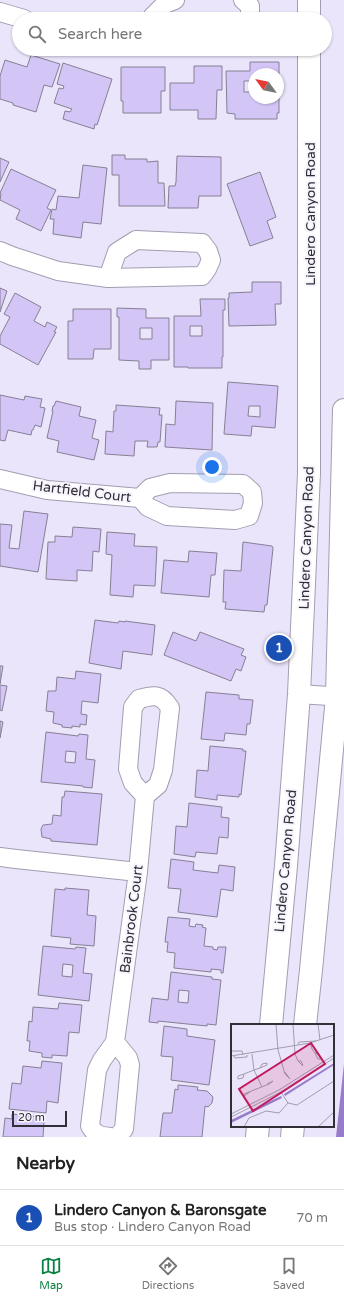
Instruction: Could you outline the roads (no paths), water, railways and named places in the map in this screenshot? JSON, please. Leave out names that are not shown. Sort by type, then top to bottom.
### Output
[{"type":"street","points":[[3,0],[0,11],[12,15]]},
{"type":"street","points":[[157,12],[165,4],[175,0]]},
{"type":"street","points":[[243,0],[250,6],[250,12]]},
{"type":"street","points":[[309,0],[309,12]]},
{"type":"street","name":"Lindero Canyon Road","points":[[270,1024],[286,866],[299,694],[309,473],[309,56]]},
{"type":"street","points":[[0,251],[58,271],[108,278],[202,276],[211,260],[208,251],[202,243],[136,240],[117,252],[108,278]]},
{"type":"street","points":[[305,1024],[340,697],[344,410]]},
{"type":"street","name":"Hartfield Court","points":[[0,479],[47,490],[140,498],[148,507],[167,516],[235,520],[249,516],[253,503],[252,492],[243,484],[170,483],[150,488],[140,498]]},
{"type":"street","points":[[299,694],[340,697]]},
{"type":"street","points":[[152,695],[165,700],[170,708],[163,770],[158,785],[145,796],[134,783],[128,769],[133,707],[139,699],[152,695]]},
{"type":"street","name":"Bainbrook Court","points":[[116,1042],[138,872],[145,796]]},
{"type":"street","points":[[0,857],[138,872]]},
{"type":"street","points":[[110,1137],[98,1135],[93,1132],[90,1126],[97,1070],[102,1060],[116,1042],[128,1058],[130,1066],[124,1129],[117,1137]]},
{"type":"street","points":[[257,1137],[258,1127]]},
{"type":"street","points":[[292,1137],[293,1127]]},
{"type":"place","name":"Lindero Canyon & Baronsgate","points":[[279,648]]}]
